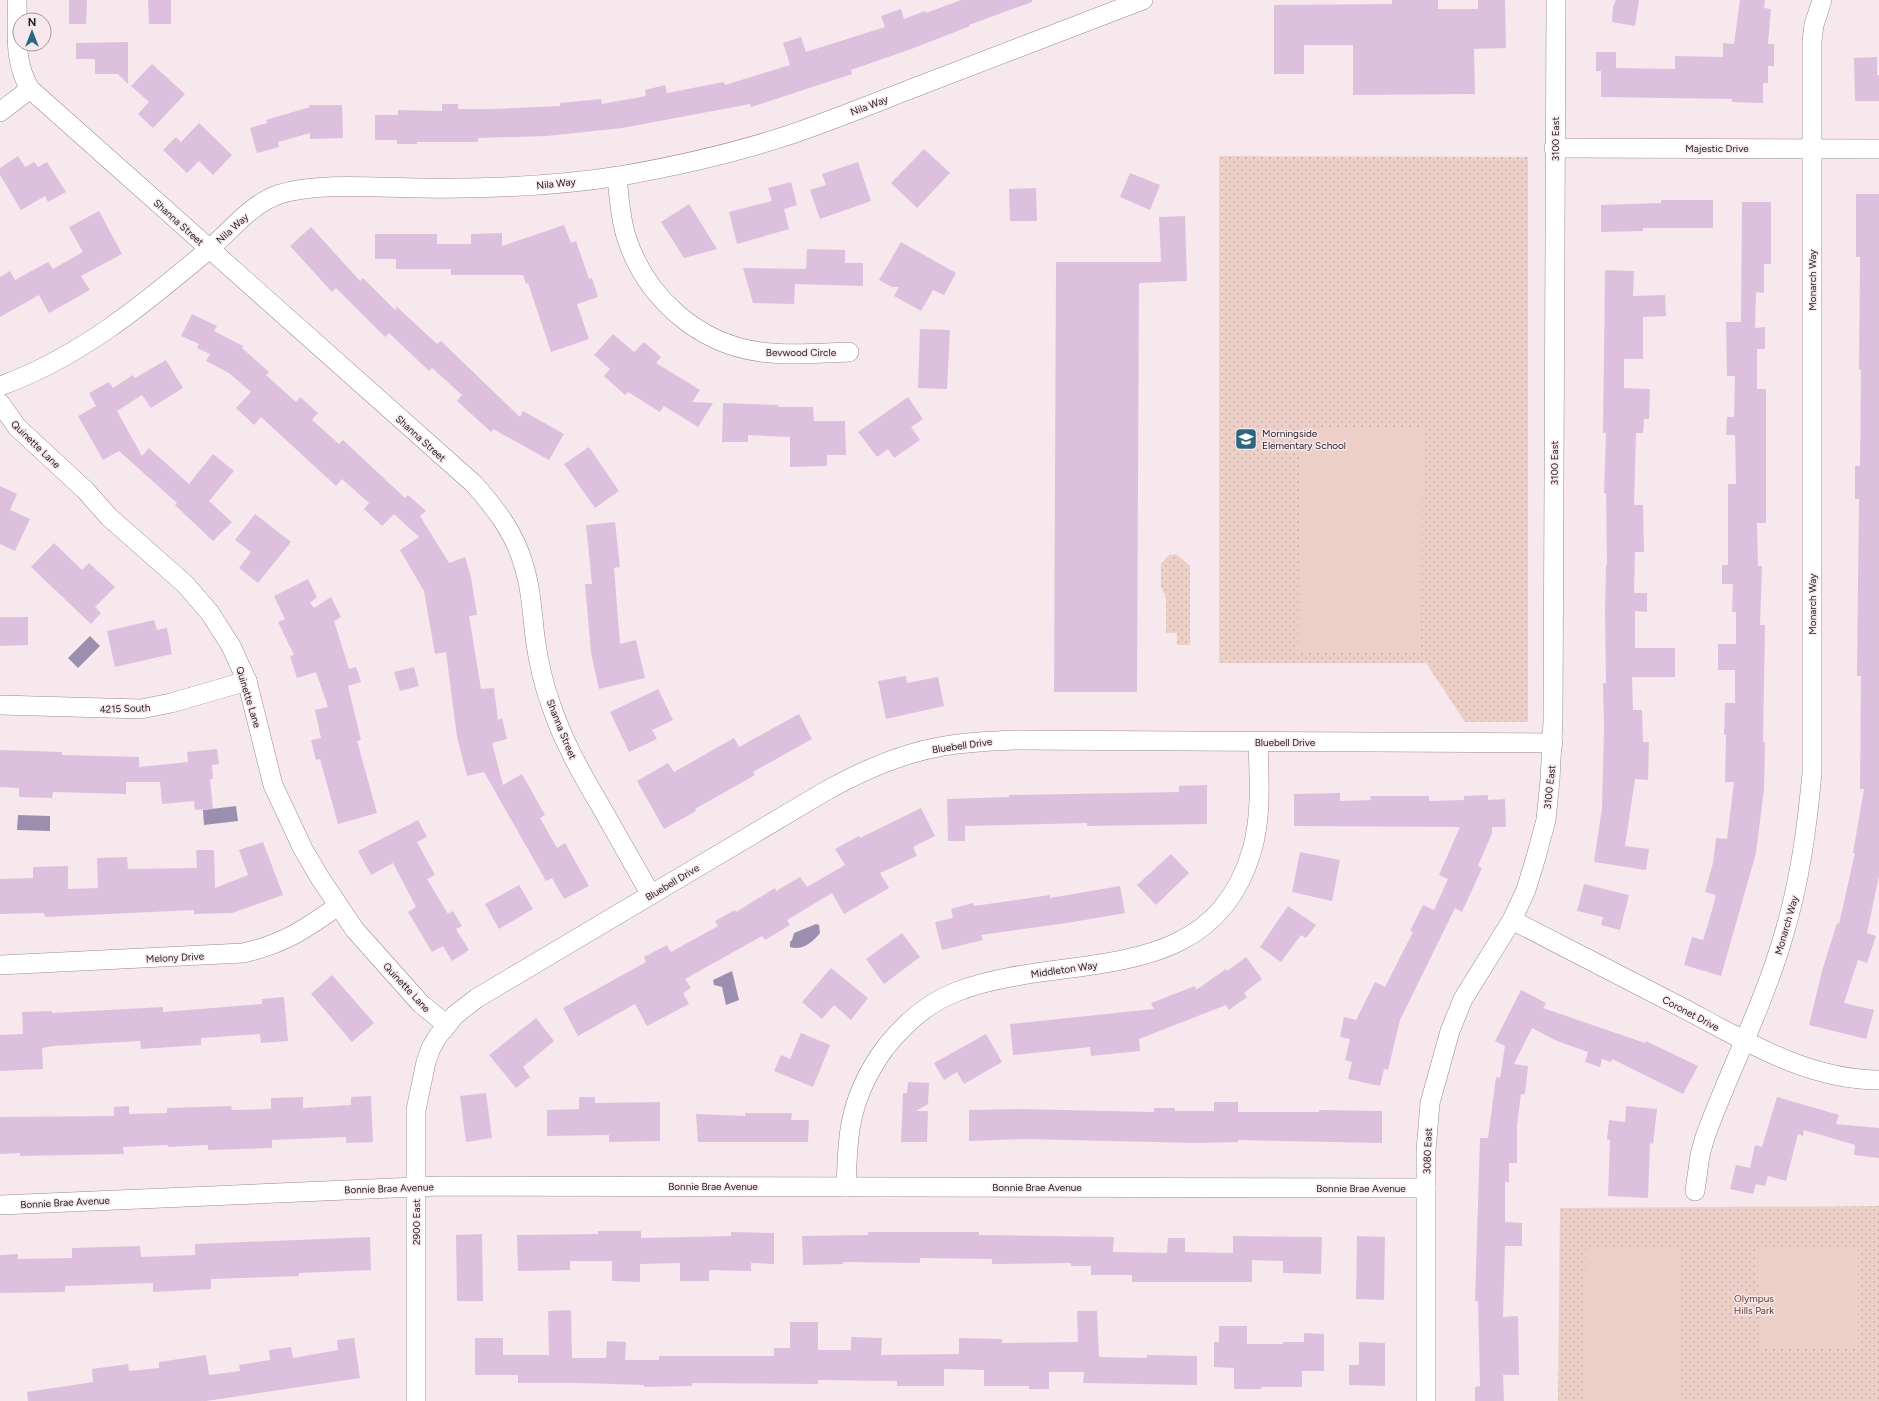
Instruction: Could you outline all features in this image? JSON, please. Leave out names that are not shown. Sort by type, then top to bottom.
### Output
[{"type":"street","points":[[0,112],[30,89],[22,76],[18,58],[17,0]]},
{"type":"street","name":"Nila Way","points":[[0,386],[40,369],[84,345],[104,332],[209,249],[263,202],[273,197],[295,190],[320,188],[516,187],[617,176],[720,155],[788,135],[1143,0]]},
{"type":"street","name":"3100 East","points":[[1512,920],[1526,890],[1546,820],[1553,744],[1554,148],[1556,0]]},
{"type":"street","name":"Monarch Way","points":[[1694,1190],[1700,1155],[1705,1137],[1771,973],[1795,895],[1807,827],[1812,773],[1812,42],[1814,25],[1822,0]]},
{"type":"street","name":"Shanna Street","points":[[30,89],[474,484],[503,519],[523,562],[529,584],[535,639],[542,673],[550,704],[561,733],[574,761],[650,895]]},
{"type":"street","name":"Majestic Drive","points":[[1554,148],[1879,148]]},
{"type":"street","name":"Bevwood Circle","points":[[617,176],[621,216],[632,254],[652,288],[666,305],[682,319],[700,331],[720,341],[740,348],[782,354],[850,352]]},
{"type":"street","name":"Quinette Lane","points":[[0,403],[11,420],[24,434],[86,491],[109,517],[185,584],[210,613],[231,646],[247,681],[273,785],[303,848],[338,906],[355,930],[421,1004],[447,1025]]},
{"type":"street","name":"4215 South","points":[[0,705],[141,709],[172,703],[247,681]]},
{"type":"street","name":"Bluebell Drive","points":[[447,1025],[465,1006],[477,998],[837,784],[880,765],[924,750],[968,742],[1014,740],[1553,744]]},
{"type":"street","name":"Middleton Way","points":[[846,1187],[851,1123],[860,1092],[879,1056],[892,1039],[923,1010],[955,992],[996,979],[1125,960],[1162,950],[1195,932],[1226,903],[1246,869],[1253,849],[1258,811],[1258,742]]},
{"type":"street","name":"Melony Drive","points":[[0,965],[243,953],[274,945],[290,938],[338,906]]},
{"type":"street","name":"Coronet Drive","points":[[1512,920],[1743,1041],[1798,1065],[1836,1076],[1879,1080]]},
{"type":"street","name":"3080 East","points":[[1426,1401],[1426,1151],[1430,1103],[1450,1031],[1463,999],[1512,920]]},
{"type":"street","name":"2900 East","points":[[416,1401],[416,1110],[426,1062],[431,1048],[447,1025]]},
{"type":"street","name":"Bonnie Brae Avenue","points":[[0,1205],[416,1187],[1426,1188]]},
{"type":"green space","points":[[1219,156],[1528,157],[1528,722],[1465,722],[1426,663],[1219,663]]},
{"type":"green space","points":[[1300,427],[1423,428],[1421,652],[1298,651]]},
{"type":"green space","points":[[1176,554],[1190,566],[1190,645],[1177,645],[1177,633],[1166,633],[1166,598],[1161,587],[1161,564],[1169,555]]},
{"type":"green space","name":"Olympus Hills Park","points":[[1879,1206],[1879,1401],[1558,1401],[1560,1208]]},
{"type":"green space","points":[[1586,1247],[1680,1247],[1680,1401],[1584,1401]]},
{"type":"green space","points":[[1757,1247],[1858,1247],[1858,1347],[1760,1349]]},
{"type":"shaded area","points":[[90,636],[100,646],[78,668],[68,658]]},
{"type":"shaded area","points":[[236,806],[238,821],[204,825],[203,810]]},
{"type":"shaded area","points":[[18,815],[50,816],[50,831],[17,830]]},
{"type":"shaded area","points":[[816,924],[819,925],[820,933],[814,940],[803,947],[790,947],[790,942],[794,933]]},
{"type":"shaded area","points":[[732,971],[739,1000],[726,1005],[722,987],[714,985],[713,980]]},
{"type":"building","points":[[69,0],[87,0],[86,24],[69,24]]},
{"type":"building","points":[[148,0],[171,0],[171,24],[149,24]]},
{"type":"building","points":[[961,0],[1032,0],[1032,2],[969,25],[970,26],[914,48],[851,70],[852,74],[751,107],[750,104],[622,128],[547,136],[478,138],[478,142],[417,142],[417,144],[397,144],[397,140],[375,140],[375,115],[398,115],[398,110],[442,111],[442,104],[458,104],[458,109],[560,106],[560,103],[601,99],[602,104],[646,96],[645,90],[665,85],[667,93],[724,82],[725,85],[790,65],[783,43],[801,37],[806,52],[885,27],[881,16],[901,9],[904,19],[925,11],[926,13]]},
{"type":"building","points":[[1392,0],[1438,0],[1438,9],[1478,9],[1478,0],[1505,0],[1506,48],[1474,49],[1475,94],[1353,95],[1353,45],[1304,45],[1304,74],[1274,74],[1274,5],[1392,4]]},
{"type":"building","points":[[1616,0],[1639,0],[1635,26],[1612,22],[1613,7]]},
{"type":"building","points":[[1740,0],[1765,0],[1764,8],[1771,9],[1768,44],[1774,44],[1774,66],[1768,66],[1768,83],[1763,83],[1763,103],[1732,102],[1732,99],[1601,97],[1601,71],[1596,71],[1596,52],[1616,52],[1616,68],[1675,69],[1675,56],[1723,57],[1723,43],[1734,44]]},
{"type":"building","points":[[128,42],[128,84],[118,74],[95,74],[95,59],[76,59],[76,43]]},
{"type":"building","points":[[1877,57],[1879,101],[1855,101],[1854,58]]},
{"type":"building","points":[[152,64],[185,94],[153,128],[138,114],[149,102],[131,86]]},
{"type":"building","points":[[309,105],[342,105],[343,138],[310,139],[310,133],[278,142],[279,147],[257,153],[250,128],[267,123],[266,120],[310,107]]},
{"type":"building","points":[[199,123],[232,155],[213,175],[199,161],[187,173],[163,150],[176,137],[181,142]]},
{"type":"building","points":[[924,149],[950,173],[917,208],[891,183]]},
{"type":"building","points":[[18,156],[25,167],[34,162],[38,167],[47,162],[66,192],[48,202],[45,196],[21,210],[0,175],[0,168]]},
{"type":"building","points":[[858,162],[871,201],[820,219],[810,190],[826,185],[822,174]]},
{"type":"building","points":[[1130,173],[1160,185],[1150,210],[1120,197]]},
{"type":"building","points":[[791,182],[797,205],[784,209],[789,229],[737,244],[729,212],[772,201],[768,188]]},
{"type":"building","points":[[1036,188],[1037,221],[1010,221],[1009,189]]},
{"type":"building","points":[[1856,194],[1879,194],[1879,876],[1867,933],[1876,936],[1867,963],[1858,960],[1844,1003],[1874,1010],[1866,1039],[1809,1025],[1822,971],[1837,923],[1839,924],[1855,853],[1853,853],[1864,789],[1860,789],[1861,676],[1857,676],[1859,499],[1855,499],[1855,466],[1860,466],[1861,370],[1859,370],[1860,257],[1856,257]]},
{"type":"building","points":[[1661,200],[1713,200],[1713,228],[1643,228],[1643,231],[1601,232],[1601,205],[1661,203]]},
{"type":"building","points":[[1742,202],[1771,202],[1771,264],[1764,264],[1764,293],[1756,292],[1755,328],[1765,327],[1765,349],[1757,349],[1757,389],[1766,389],[1766,523],[1757,523],[1758,566],[1762,566],[1760,625],[1765,625],[1763,742],[1765,742],[1764,789],[1756,853],[1721,976],[1684,965],[1692,937],[1703,940],[1709,921],[1716,895],[1705,892],[1713,863],[1716,838],[1727,839],[1734,782],[1725,782],[1726,735],[1724,735],[1725,703],[1735,703],[1735,670],[1718,670],[1718,644],[1736,644],[1736,612],[1732,612],[1733,584],[1722,584],[1722,565],[1728,565],[1728,484],[1736,484],[1735,435],[1726,435],[1727,417],[1734,417],[1735,376],[1727,376],[1726,322],[1741,322]]},
{"type":"building","points":[[689,204],[717,249],[684,258],[661,222]]},
{"type":"building","points":[[99,211],[122,254],[81,276],[90,290],[49,313],[39,295],[0,317],[0,277],[10,271],[15,280],[48,262],[53,269],[83,252],[69,227]]},
{"type":"building","points":[[1185,216],[1187,281],[1139,283],[1137,692],[1054,692],[1056,262],[1161,262],[1159,217]]},
{"type":"building","points":[[564,225],[571,243],[576,241],[589,279],[592,278],[598,297],[577,304],[589,339],[551,352],[528,283],[526,284],[523,275],[451,275],[451,269],[396,269],[396,259],[375,259],[375,234],[437,234],[437,244],[471,244],[471,234],[502,233],[502,246]]},
{"type":"building","points":[[311,227],[360,281],[363,278],[396,311],[396,306],[437,344],[441,341],[520,417],[523,411],[564,434],[549,460],[493,429],[491,432],[457,401],[462,395],[432,368],[429,371],[389,333],[385,337],[336,288],[332,292],[290,246]]},
{"type":"building","points":[[901,242],[956,273],[944,295],[933,290],[921,311],[894,296],[899,287],[892,287],[879,280]]},
{"type":"building","points":[[807,249],[845,250],[845,263],[863,263],[863,286],[795,284],[794,304],[753,303],[743,268],[806,269]]},
{"type":"building","points":[[1605,270],[1634,271],[1633,296],[1665,295],[1666,316],[1643,317],[1643,359],[1624,359],[1624,388],[1650,389],[1649,419],[1644,419],[1643,433],[1636,433],[1634,505],[1643,505],[1644,552],[1635,552],[1634,593],[1647,593],[1647,612],[1635,611],[1635,648],[1675,648],[1675,677],[1632,677],[1633,710],[1642,710],[1643,742],[1649,742],[1648,780],[1635,779],[1625,846],[1649,849],[1646,870],[1594,862],[1602,808],[1604,728],[1603,683],[1606,683],[1605,611],[1607,565],[1606,493],[1604,493],[1606,433],[1603,433]]},
{"type":"building","points":[[192,314],[217,326],[214,331],[243,346],[242,348],[269,372],[266,375],[296,402],[300,397],[318,413],[312,420],[339,444],[343,440],[405,498],[408,495],[426,511],[420,516],[449,563],[465,557],[471,577],[477,615],[469,616],[481,689],[494,688],[498,720],[502,718],[507,739],[492,743],[503,785],[522,774],[545,815],[540,818],[557,848],[565,843],[589,886],[564,899],[552,878],[546,881],[484,772],[467,776],[457,737],[446,652],[435,654],[424,591],[400,550],[419,537],[394,514],[382,526],[364,509],[369,503],[342,479],[336,486],[261,417],[254,425],[236,408],[251,392],[229,373],[206,361],[210,354],[197,348],[199,344],[181,336]]},
{"type":"building","points":[[920,329],[950,330],[947,389],[918,388]]},
{"type":"building","points":[[613,334],[634,352],[644,342],[661,357],[656,363],[700,390],[692,402],[713,403],[698,427],[664,406],[660,412],[628,392],[625,395],[604,376],[610,369],[594,355]]},
{"type":"building","points":[[166,360],[183,388],[151,408],[142,395],[117,411],[142,456],[149,448],[189,484],[213,454],[234,471],[209,501],[232,522],[213,541],[175,505],[177,503],[119,451],[103,460],[78,416],[96,406],[89,393],[109,382],[113,388],[133,375],[135,378]]},
{"type":"building","points":[[908,397],[923,419],[911,427],[920,440],[894,458],[888,449],[877,457],[858,432]]},
{"type":"building","points":[[723,403],[779,405],[778,407],[813,407],[814,421],[845,421],[846,455],[827,455],[827,466],[790,467],[790,437],[748,435],[748,442],[722,442]]},
{"type":"building","points":[[589,447],[619,491],[595,508],[564,464]]},
{"type":"building","points":[[0,486],[17,494],[10,510],[30,519],[15,551],[0,544]]},
{"type":"building","points":[[255,514],[291,542],[258,583],[239,568],[251,552],[235,540]]},
{"type":"building","points":[[615,522],[620,567],[614,568],[620,644],[636,640],[645,678],[599,689],[591,653],[585,584],[592,584],[586,525]]},
{"type":"building","points":[[54,543],[82,570],[89,563],[115,587],[95,607],[101,613],[91,624],[31,567]]},
{"type":"building","points":[[308,579],[317,597],[310,603],[314,608],[331,597],[341,617],[334,621],[349,669],[356,667],[361,682],[348,686],[361,740],[357,741],[377,813],[338,824],[320,759],[316,760],[311,740],[321,738],[315,710],[328,707],[316,672],[297,678],[290,656],[294,655],[278,622],[285,619],[274,596]]},
{"type":"building","points":[[0,617],[28,617],[28,645],[0,646]]},
{"type":"building","points":[[154,620],[157,630],[167,628],[172,654],[115,667],[107,631]]},
{"type":"building","points":[[414,667],[419,686],[400,691],[394,672]]},
{"type":"building","points":[[906,676],[907,683],[938,677],[944,706],[886,719],[878,681]]},
{"type":"building","points":[[658,689],[673,720],[652,730],[657,739],[629,752],[610,712]]},
{"type":"building","points":[[799,714],[812,739],[753,772],[755,775],[695,809],[696,811],[664,829],[637,781],[668,763],[674,772],[734,738],[739,747]]},
{"type":"building","points":[[217,749],[219,764],[212,765],[213,779],[210,779],[213,809],[195,810],[194,801],[162,804],[160,782],[126,782],[126,794],[53,792],[52,798],[19,797],[19,788],[0,787],[0,750],[62,752],[62,755],[139,757],[139,767],[188,762],[187,752]]},
{"type":"building","points":[[1207,785],[1207,824],[1087,826],[1087,823],[965,826],[965,841],[948,841],[947,799],[1009,797],[1009,795],[1179,792],[1179,786]]},
{"type":"building","points":[[1340,793],[1340,801],[1371,800],[1370,796],[1429,796],[1429,801],[1464,800],[1464,796],[1488,795],[1488,800],[1505,799],[1506,827],[1492,827],[1492,833],[1478,866],[1482,868],[1462,912],[1455,908],[1400,1020],[1388,1070],[1384,1069],[1380,1086],[1348,1079],[1352,1062],[1345,1060],[1350,1039],[1340,1037],[1344,1017],[1356,1020],[1375,982],[1385,987],[1413,932],[1410,931],[1423,905],[1434,910],[1448,879],[1439,875],[1460,827],[1294,826],[1294,794]]},
{"type":"building","points":[[921,808],[935,836],[913,847],[917,856],[880,873],[889,888],[844,914],[832,893],[787,920],[790,925],[765,940],[762,936],[685,979],[691,988],[683,993],[689,1004],[647,1026],[635,1004],[578,1036],[563,1008],[646,962],[644,957],[667,945],[671,952],[718,926],[715,921],[735,910],[736,912],[775,888],[776,891],[800,877],[807,887],[845,865],[835,849],[859,836],[860,838]]},
{"type":"building","points":[[418,820],[427,837],[417,842],[435,875],[427,879],[448,914],[453,911],[462,926],[456,929],[469,950],[452,961],[443,946],[432,952],[408,912],[416,907],[393,863],[371,875],[358,851]]},
{"type":"building","points":[[263,842],[283,895],[232,913],[194,914],[194,910],[45,917],[44,913],[0,914],[0,879],[33,878],[33,867],[68,866],[68,889],[98,888],[97,858],[127,857],[128,869],[197,868],[196,850],[214,850],[215,888],[248,875],[239,850]]},
{"type":"building","points":[[1300,852],[1340,860],[1332,901],[1292,892]]},
{"type":"building","points":[[1171,854],[1189,873],[1156,905],[1137,885]]},
{"type":"building","points":[[1584,884],[1629,895],[1620,930],[1601,925],[1603,917],[1577,911]]},
{"type":"building","points":[[519,885],[533,909],[499,929],[485,904]]},
{"type":"building","points":[[1120,886],[1125,913],[981,935],[983,940],[942,950],[935,922],[953,918],[951,909],[973,903],[974,906],[1050,895],[1050,898]]},
{"type":"building","points":[[1288,906],[1316,925],[1306,938],[1301,935],[1281,962],[1260,947]]},
{"type":"building","points":[[902,933],[920,957],[884,984],[866,959]]},
{"type":"building","points":[[1246,957],[1262,979],[1244,993],[1247,997],[1229,1010],[1226,1005],[1139,1039],[1140,1051],[1091,1056],[1090,1047],[1013,1055],[1010,1024],[1154,1009],[1151,1003],[1195,986],[1196,990],[1226,969],[1227,971]]},
{"type":"building","points":[[831,968],[868,998],[851,1020],[834,1005],[822,1019],[802,1002]]},
{"type":"building","points":[[332,975],[374,1023],[352,1042],[311,994]]},
{"type":"building","points":[[1521,990],[1546,1003],[1543,1008],[1645,1043],[1646,1041],[1698,1066],[1683,1094],[1612,1059],[1611,1062],[1602,1059],[1600,1067],[1585,1062],[1588,1052],[1557,1041],[1532,1028],[1514,1064],[1528,1066],[1525,1094],[1521,1094],[1517,1125],[1517,1163],[1509,1163],[1509,1182],[1505,1182],[1505,1222],[1522,1223],[1522,1246],[1505,1246],[1503,1317],[1518,1316],[1519,1375],[1503,1375],[1504,1401],[1475,1401],[1475,1387],[1480,1386],[1478,1301],[1475,1301],[1480,1138],[1488,1138],[1496,1077],[1500,1078],[1505,1046],[1495,1041]]},
{"type":"building","points":[[284,997],[288,1041],[261,1043],[260,1034],[201,1038],[201,1045],[141,1049],[140,1041],[53,1046],[42,1048],[43,1069],[0,1071],[0,1035],[23,1034],[22,1012],[52,1011],[52,1013],[163,1007],[163,1012],[262,1004],[262,999]]},
{"type":"building","points":[[536,1018],[554,1041],[523,1067],[530,1077],[516,1088],[489,1055]]},
{"type":"building","points":[[801,1033],[830,1045],[813,1087],[774,1071],[781,1055],[790,1059]]},
{"type":"building","points":[[986,1034],[1002,1062],[964,1084],[957,1072],[944,1080],[934,1063]]},
{"type":"building","points":[[908,1082],[929,1083],[928,1104],[916,1111],[928,1111],[927,1142],[901,1142],[903,1093],[907,1093]]},
{"type":"building","points":[[486,1093],[492,1138],[466,1142],[460,1096]]},
{"type":"building","points":[[371,1096],[373,1142],[346,1143],[346,1137],[272,1140],[272,1148],[208,1150],[208,1145],[168,1147],[168,1145],[123,1147],[124,1154],[20,1156],[20,1153],[0,1154],[0,1117],[114,1116],[114,1107],[129,1106],[129,1114],[167,1113],[167,1108],[231,1106],[232,1110],[271,1109],[271,1098],[303,1097],[303,1108],[351,1105],[351,1097]]},
{"type":"building","points":[[579,1097],[595,1097],[595,1103],[660,1102],[660,1141],[609,1142],[609,1135],[547,1136],[547,1110],[579,1109]]},
{"type":"building","points":[[1777,1097],[1839,1115],[1836,1124],[1879,1128],[1879,1158],[1854,1155],[1855,1145],[1804,1130],[1803,1136],[1798,1134],[1786,1181],[1768,1176],[1765,1186],[1756,1184],[1753,1194],[1730,1189],[1736,1165],[1750,1168],[1755,1145],[1762,1147]]},
{"type":"building","points":[[1214,1102],[1238,1102],[1238,1112],[1319,1112],[1319,1110],[1382,1111],[1382,1143],[1238,1140],[1238,1142],[1197,1143],[1025,1139],[969,1141],[969,1110],[1019,1109],[1154,1112],[1154,1108],[1175,1108],[1175,1111],[1214,1111]]},
{"type":"building","points":[[1626,1106],[1657,1109],[1653,1144],[1650,1143],[1648,1198],[1608,1196],[1610,1140],[1607,1139],[1609,1120],[1625,1122]]},
{"type":"building","points":[[745,1113],[792,1113],[791,1120],[809,1120],[808,1142],[698,1142],[696,1114],[745,1116]]},
{"type":"building","points":[[598,1231],[641,1231],[641,1238],[731,1236],[731,1232],[774,1233],[774,1264],[751,1263],[751,1271],[709,1270],[709,1281],[680,1281],[680,1263],[640,1264],[640,1282],[612,1281],[612,1261],[570,1261],[570,1270],[518,1271],[517,1235],[598,1234]]},
{"type":"building","points":[[868,1232],[979,1232],[979,1235],[1114,1237],[1113,1252],[1167,1253],[1168,1238],[1185,1238],[1185,1252],[1233,1253],[1233,1236],[1322,1237],[1321,1274],[1283,1273],[1283,1261],[1252,1260],[1252,1282],[1132,1282],[1132,1275],[1091,1275],[1091,1266],[1071,1266],[1071,1263],[992,1264],[992,1259],[920,1258],[920,1263],[843,1262],[843,1264],[803,1265],[802,1236],[868,1235]]},
{"type":"building","points":[[482,1234],[483,1301],[457,1301],[456,1235]]},
{"type":"building","points":[[1357,1236],[1385,1237],[1384,1300],[1356,1299]]},
{"type":"building","points":[[370,1237],[371,1270],[299,1273],[299,1276],[211,1279],[211,1289],[153,1292],[153,1283],[65,1286],[65,1292],[0,1293],[0,1255],[18,1254],[18,1259],[72,1258],[72,1248],[140,1246],[141,1257],[195,1255],[195,1244]]},
{"type":"building","points":[[571,1310],[572,1358],[606,1358],[607,1341],[626,1342],[625,1360],[659,1360],[659,1356],[774,1356],[774,1348],[790,1348],[790,1322],[818,1322],[818,1350],[851,1350],[851,1337],[882,1338],[881,1355],[959,1354],[959,1338],[1002,1339],[1002,1343],[1078,1342],[1077,1311],[1097,1311],[1099,1357],[1147,1358],[1147,1355],[1197,1356],[1197,1385],[1083,1383],[1084,1372],[1049,1372],[1049,1389],[1029,1389],[1029,1386],[984,1386],[984,1370],[944,1369],[944,1386],[897,1386],[897,1381],[818,1380],[818,1384],[692,1383],[692,1386],[644,1387],[644,1385],[518,1383],[518,1375],[475,1375],[475,1338],[503,1338],[503,1355],[549,1355],[548,1311]]},
{"type":"building","points":[[1219,1326],[1247,1326],[1247,1344],[1283,1344],[1283,1342],[1304,1342],[1304,1333],[1324,1334],[1324,1371],[1302,1371],[1302,1387],[1261,1387],[1261,1389],[1234,1389],[1234,1368],[1214,1367],[1214,1342],[1219,1342]]},
{"type":"building","points":[[354,1338],[360,1378],[206,1401],[28,1401],[27,1392],[93,1382],[92,1369],[128,1364],[129,1371],[159,1368],[159,1362],[206,1355],[209,1375],[240,1371],[239,1365],[270,1360],[269,1350],[291,1347],[293,1358],[338,1350],[337,1340]]},
{"type":"building","points":[[1359,1342],[1385,1343],[1385,1386],[1349,1385],[1349,1365],[1359,1365]]},
{"type":"place","name":"Morningside Elementary School","points":[[1246,439]]}]
